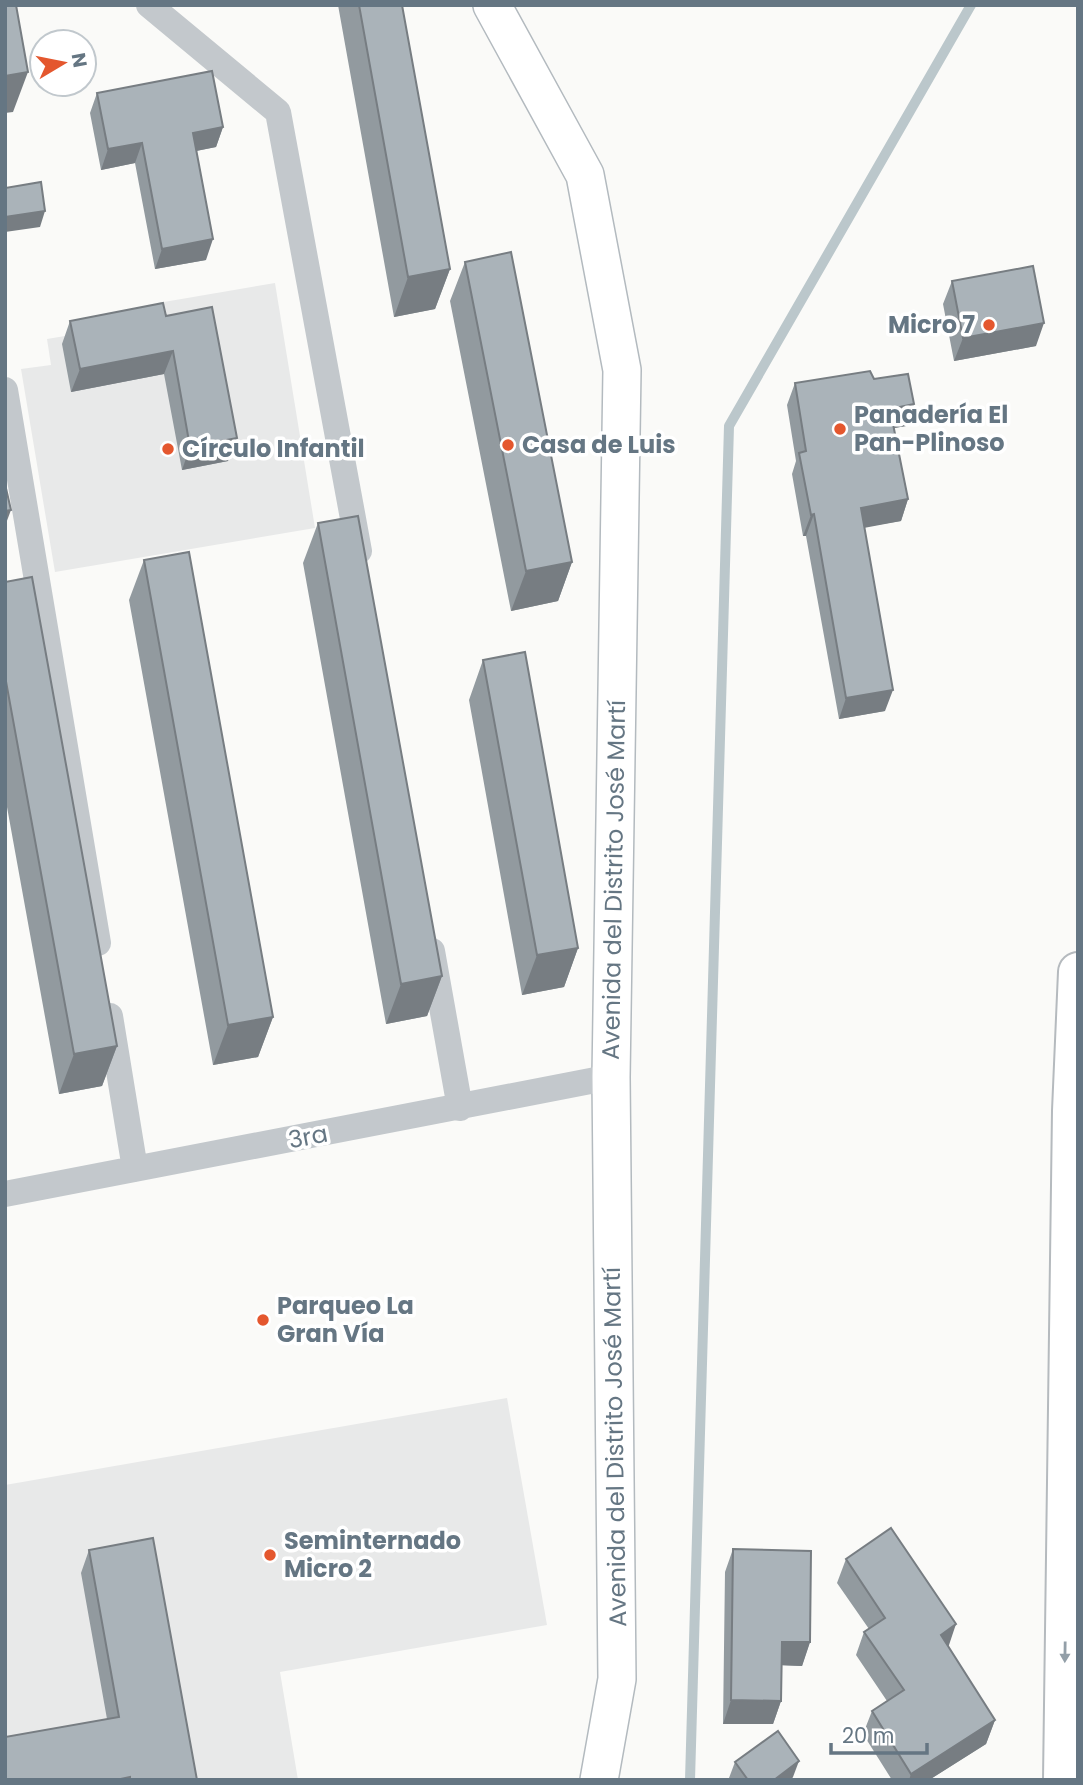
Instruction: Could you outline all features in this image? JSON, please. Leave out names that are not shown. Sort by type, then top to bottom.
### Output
[{"type":"main road","name":"Avenida del Distrito José Martí","points":[[492,5],[585,175],[622,370],[611,1077],[617,1679],[599,1780]]},
{"type":"main road","points":[[1063,1780],[1072,1111],[1078,972]]},
{"type":"street","points":[[149,5],[278,112],[363,575]]},
{"type":"street","points":[[5,390],[101,963]]},
{"type":"street","points":[[428,930],[460,1108]]},
{"type":"street","points":[[106,990],[135,1169]]},
{"type":"street","name":"3ra","points":[[5,1194],[611,1077]]},
{"type":"shaded area","name":"Círculo Infantil","points":[[275,283],[315,528],[55,572],[21,369],[51,365],[47,339],[161,320],[158,303]]},
{"type":"shaded area","name":"Seminternado Micro 2","points":[[507,1398],[547,1625],[280,1672],[298,1780],[5,1780],[5,1485]]},
{"type":"building","points":[[5,5],[16,5],[28,72],[5,76]]},
{"type":"building","points":[[359,5],[402,5],[450,269],[408,277]]},
{"type":"building","points":[[212,71],[223,127],[193,133],[213,239],[162,249],[142,143],[108,149],[98,93]]},
{"type":"building","points":[[41,182],[45,211],[5,217],[5,188]]},
{"type":"building","points":[[511,252],[572,562],[526,571],[465,262]]},
{"type":"building","points":[[1033,266],[1044,323],[963,338],[952,281]]},
{"type":"building","points":[[163,303],[166,316],[212,307],[237,438],[190,447],[173,351],[80,369],[70,321]]},
{"type":"building","points":[[870,371],[874,379],[908,374],[914,404],[890,409],[908,499],[861,508],[893,690],[846,698],[814,514],[811,515],[799,453],[806,451],[795,383]]},
{"type":"building","points":[[5,484],[11,510],[5,511]]},
{"type":"building","points":[[358,516],[442,976],[401,984],[318,523]]},
{"type":"building","points":[[189,552],[273,1017],[228,1025],[144,560]]},
{"type":"building","points":[[32,577],[117,1046],[74,1054],[5,676],[5,582]]},
{"type":"building","points":[[525,652],[578,948],[537,955],[483,660]]},
{"type":"building","points":[[891,1528],[956,1624],[941,1635],[995,1720],[911,1774],[872,1711],[904,1690],[864,1632],[885,1618],[846,1559]]},
{"type":"building","points":[[153,1538],[197,1780],[130,1780],[130,1777],[116,1780],[5,1780],[5,1737],[119,1717],[89,1550]]},
{"type":"building","points":[[733,1549],[811,1551],[810,1642],[782,1642],[781,1701],[731,1700]]},
{"type":"building","points":[[778,1731],[799,1761],[774,1780],[748,1780],[735,1762]]},
{"type":"waterway","points":[[690,1780],[729,426],[971,5]]},
{"type":"place","name":"Micro 7","points":[[989,325]]},
{"type":"place","name":"Panadería El Pan-Plinoso","points":[[840,429]]},
{"type":"place","name":"Casa de Luis","points":[[508,445]]},
{"type":"place","name":"Círculo Infantil","points":[[168,449]]},
{"type":"place","name":"Parqueo La Gran Vía","points":[[263,1320]]},
{"type":"place","name":"Seminternado Micro 2","points":[[270,1555]]}]
